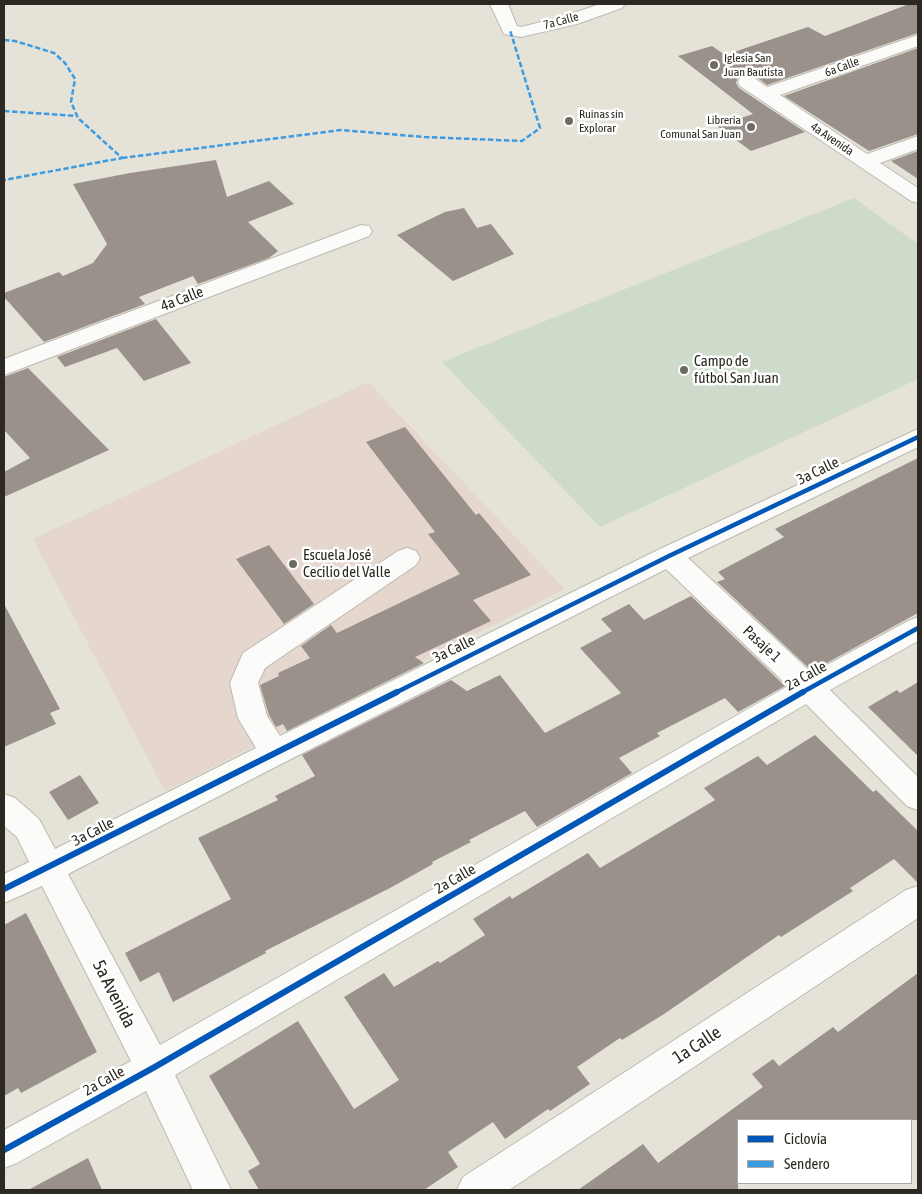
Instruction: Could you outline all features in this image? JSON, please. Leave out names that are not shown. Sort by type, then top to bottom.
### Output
[{"type":"street","name":"7a Calle","points":[[499,4],[510,30],[521,32],[571,20],[616,4]]},
{"type":"street","name":"6a Calle","points":[[766,94],[918,40]]},
{"type":"street","name":"4a Avenida","points":[[747,82],[918,196]]},
{"type":"street","points":[[866,162],[918,142]]},
{"type":"street","name":"4a Calle","points":[[4,367],[361,231]]},
{"type":"street","name":"3a Calle","points":[[4,888],[49,868],[274,753],[669,556],[918,436]]},
{"type":"street","name":"Pasaje 1","points":[[669,556],[809,688],[918,796]]},
{"type":"street","points":[[274,753],[253,718],[244,683],[253,660],[407,558]]},
{"type":"street","name":"2a Calle","points":[[4,1150],[153,1068],[809,688],[918,628]]},
{"type":"street","name":"5a Avenida","points":[[4,807],[28,828],[153,1068],[212,1190]]},
{"type":"street","name":"1a Calle","points":[[476,1190],[918,900]]},
{"type":"shaded area","name":"Escuela José Cecilio del Valle","points":[[368,382],[565,589],[165,791],[33,539]]},
{"type":"green space","name":"Campo de fútbol San Juan","points":[[854,198],[918,244],[918,379],[600,527],[442,362]]},
{"type":"building","points":[[909,4],[918,4],[918,33],[767,85],[755,76],[748,74],[738,77],[736,83],[739,88],[805,132],[751,151],[717,126],[753,114],[678,56],[712,46],[725,55],[808,27],[825,36]]},
{"type":"building","points":[[918,48],[918,134],[869,151],[784,96]]},
{"type":"building","points":[[918,151],[918,179],[891,161]]},
{"type":"building","points":[[216,160],[227,197],[269,181],[294,204],[248,222],[278,251],[269,258],[198,284],[193,276],[139,297],[145,304],[44,342],[4,297],[4,293],[59,272],[63,276],[93,263],[107,244],[73,184]]},
{"type":"building","points":[[464,208],[477,228],[491,224],[514,254],[453,281],[397,235],[445,212]]},
{"type":"building","points":[[156,319],[191,363],[144,381],[117,348],[65,367],[57,357]]},
{"type":"building","points":[[28,368],[109,450],[4,497],[4,472],[30,458],[4,430],[4,377]]},
{"type":"building","points":[[405,427],[476,515],[479,513],[531,575],[473,600],[491,621],[415,657],[424,663],[287,731],[283,724],[276,727],[269,715],[260,685],[279,676],[278,673],[310,658],[301,646],[331,625],[337,633],[460,574],[428,534],[435,532],[366,442]]},
{"type":"building","points":[[918,458],[918,613],[812,671],[717,582],[725,579],[718,572],[784,537],[775,529]]},
{"type":"building","points":[[269,545],[314,604],[284,624],[236,559]]},
{"type":"building","points":[[691,596],[785,686],[738,712],[725,698],[657,733],[660,736],[619,758],[632,773],[537,827],[525,811],[469,840],[471,842],[432,862],[433,864],[390,888],[265,951],[266,953],[173,1002],[159,972],[140,982],[125,953],[231,899],[198,838],[278,800],[275,796],[315,776],[302,755],[451,680],[467,691],[500,675],[545,733],[621,693],[580,648],[612,631],[601,619],[629,604],[644,620]]},
{"type":"building","points":[[4,604],[60,709],[50,713],[56,724],[4,747]]},
{"type":"building","points":[[918,682],[918,756],[868,707],[897,690],[900,693]]},
{"type":"building","points":[[815,735],[873,792],[876,790],[918,831],[918,883],[894,859],[850,888],[853,891],[781,937],[779,935],[664,1014],[622,1040],[620,1038],[577,1067],[590,1084],[550,1111],[548,1109],[505,1139],[493,1122],[448,1152],[458,1167],[424,1190],[259,1190],[248,1171],[260,1164],[209,1076],[298,1021],[354,1109],[399,1080],[344,997],[384,973],[394,987],[438,961],[440,963],[485,935],[473,919],[510,896],[512,899],[588,853],[600,868],[715,800],[704,788],[758,756],[767,765]]},
{"type":"building","points":[[80,775],[99,803],[68,820],[49,792]]},
{"type":"building","points":[[26,913],[97,1052],[21,1093],[18,1088],[4,1096],[4,925]]},
{"type":"building","points":[[918,973],[918,1120],[737,1119],[738,1190],[578,1190],[643,1144],[658,1163],[763,1087],[752,1074],[773,1059],[779,1066],[833,1027],[838,1032]]},
{"type":"building","points":[[88,1158],[102,1190],[28,1190]]},
{"type":"marked path","points":[[122,158],[341,130],[424,137],[522,141],[540,128],[510,30]]},
{"type":"marked path","points":[[4,40],[15,41],[54,53],[65,63],[75,79],[71,102],[78,118],[122,158],[4,180]]},
{"type":"marked path","points":[[4,111],[77,116]]},
{"type":"cycle path","points":[[4,889],[669,556],[918,437]]},
{"type":"cycle path","points":[[4,1150],[153,1068],[809,688],[918,628]]},
{"type":"place","name":"Iglesia San Juan Bautista","points":[[714,65]]},
{"type":"place","name":"Ruinas sin Explorar","points":[[569,121]]},
{"type":"place","name":"Libreria Comunal San Juan","points":[[751,127]]},
{"type":"place","name":"Campo de fútbol San Juan","points":[[684,370]]},
{"type":"place","name":"Escuela José Cecilio del Valle","points":[[293,564]]}]
